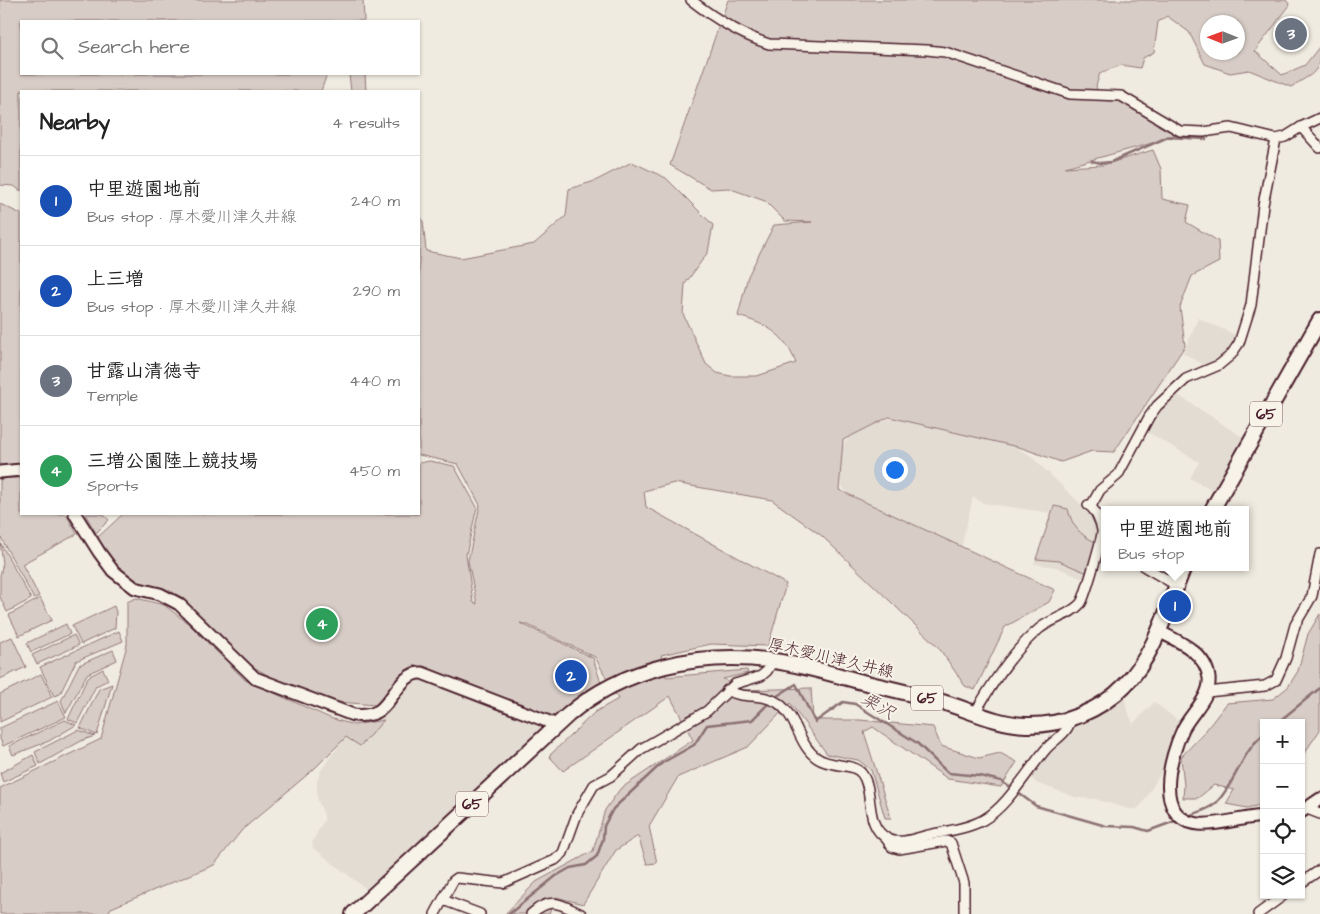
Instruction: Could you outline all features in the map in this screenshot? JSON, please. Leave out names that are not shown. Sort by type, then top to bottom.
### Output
[{"type":"main road","name":"65","points":[[1214,506],[1320,320]]},
{"type":"main road","name":"厚木愛川津久井線","points":[[353,914],[557,725],[599,691],[631,675],[651,669],[715,660],[773,661],[940,701],[1007,723],[1028,725],[1071,718],[1099,705],[1124,685],[1143,662],[1158,631],[1182,571]]},
{"type":"street","points":[[691,0],[707,12],[751,38],[769,44],[945,52],[1070,94],[1121,96],[1180,131],[1203,132],[1230,128],[1276,139],[1285,137],[1320,118]]},
{"type":"street","points":[[1301,127],[1320,148]]},
{"type":"street","points":[[1101,528],[1089,505],[1100,490],[1118,475],[1149,417],[1157,406],[1186,379],[1219,365],[1231,355],[1239,343],[1251,305],[1263,205],[1276,139]]},
{"type":"street","points":[[0,472],[20,470]]},
{"type":"street","points":[[76,515],[106,563],[123,580],[135,588],[160,594],[179,604],[248,672],[264,682],[353,715],[362,716],[379,711],[410,676],[422,673],[557,725]]},
{"type":"street","points":[[974,713],[994,681],[1033,634],[1049,622],[1069,613],[1081,603],[1101,546]]},
{"type":"street","points":[[1206,692],[1264,686],[1276,680],[1286,658],[1295,625],[1312,596],[1320,554]]},
{"type":"street","points":[[1152,571],[1176,585]]},
{"type":"street","points":[[1158,631],[1195,652],[1208,674],[1206,692],[1184,727],[1176,748],[1168,796],[1171,807],[1182,819],[1200,824],[1260,816]]},
{"type":"street","points":[[435,914],[453,881],[457,878],[503,883],[555,860],[563,853],[577,814],[594,785],[611,776],[640,749],[707,711],[727,690],[741,681],[760,676],[767,671],[773,661]]},
{"type":"street","points":[[727,690],[738,695],[766,697],[778,703],[788,714],[813,755],[834,766],[854,767],[862,773],[874,823],[892,846],[900,849],[946,841],[951,843],[964,883],[964,914]]},
{"type":"street","points":[[885,838],[893,841],[904,840],[974,824],[992,815],[1051,744],[1070,728],[1071,718]]},
{"type":"street","points":[[1305,809],[1320,799]]},
{"type":"street","points":[[1305,810],[1320,814]]},
{"type":"street","points":[[1305,880],[1320,870]]},
{"type":"street","points":[[1258,914],[1279,899]]},
{"type":"street","points":[[443,900],[480,914]]},
{"type":"street","points":[[531,914],[542,905],[552,902],[581,914]]},
{"type":"shaded area","points":[[0,0],[363,0],[364,20],[20,20],[20,75],[327,75],[321,90],[20,90],[20,190],[14,186],[0,185]]},
{"type":"shaded area","points":[[728,0],[1286,0],[1290,5],[1255,51],[1282,75],[1305,65],[1320,46],[1317,68],[1310,75],[1291,87],[1249,70],[1230,73],[1205,64],[1203,60],[1245,60],[1245,15],[1200,15],[1200,54],[1189,32],[1167,16],[1158,22],[1154,52],[1143,58],[1140,68],[1121,65],[1100,73],[1096,86],[1100,99],[1126,102],[1146,114],[1159,126],[1177,135],[1167,136],[1156,142],[1065,167],[1103,165],[1153,150],[1161,169],[1162,199],[1190,205],[1186,222],[1218,241],[1219,262],[1192,276],[1180,307],[1185,346],[1114,452],[1092,451],[1061,462],[1022,448],[889,417],[843,440],[839,490],[1055,590],[1049,602],[1005,627],[975,690],[965,686],[939,648],[822,536],[772,500],[674,483],[644,491],[646,507],[786,584],[768,646],[711,644],[661,655],[666,677],[747,670],[748,673],[723,679],[744,690],[811,688],[813,720],[860,720],[933,727],[941,746],[979,758],[1000,753],[1017,762],[1001,787],[948,779],[873,727],[864,732],[891,818],[885,818],[871,770],[858,760],[827,754],[790,703],[748,747],[678,777],[649,826],[657,863],[647,864],[638,836],[616,850],[583,904],[556,897],[549,914],[505,914],[536,882],[593,851],[605,810],[620,789],[693,740],[670,696],[563,771],[549,756],[595,712],[618,699],[595,657],[520,623],[593,658],[601,683],[559,716],[546,716],[416,665],[406,670],[375,705],[339,702],[276,680],[252,666],[196,612],[176,597],[145,587],[123,574],[106,556],[97,538],[122,515],[420,515],[420,463],[430,461],[454,466],[477,507],[466,555],[473,602],[477,604],[468,561],[480,505],[458,464],[420,455],[420,217],[423,221],[426,251],[461,258],[534,244],[566,216],[569,189],[595,181],[632,162],[666,178],[713,225],[708,252],[685,284],[683,314],[706,364],[717,373],[730,376],[757,376],[796,363],[786,344],[774,332],[758,323],[738,316],[748,276],[774,225],[812,222],[785,221],[765,201],[728,188],[711,189],[670,165]]},
{"type":"shaded area","points":[[349,75],[365,75],[366,90],[351,90]]},
{"type":"shaded area","points":[[0,204],[20,214],[20,466],[0,469]]},
{"type":"shaded area","points":[[1198,318],[1238,336],[1233,349],[1219,361],[1206,366],[1183,353]]},
{"type":"shaded area","points":[[1175,393],[1244,438],[1214,492],[1190,478],[1199,462],[1144,430],[1152,416]]},
{"type":"shaded area","points":[[889,419],[980,429],[1030,455],[1093,516],[1099,530],[1087,581],[1056,567],[1034,564],[1051,513],[983,503],[973,497],[961,548],[851,499],[842,486],[837,474],[839,453],[846,441],[854,433]]},
{"type":"shaded area","points":[[20,478],[20,515],[67,515],[77,534],[22,564],[39,596],[34,599],[0,536],[0,480]]},
{"type":"shaded area","points":[[1054,506],[1068,509],[1077,529],[1095,542],[1089,570],[1085,572],[1059,561],[1036,559]]},
{"type":"shaded area","points":[[86,515],[104,515],[109,520],[96,533]]},
{"type":"shaded area","points":[[0,542],[31,599],[7,612],[0,597],[0,576],[3,563]]},
{"type":"shaded area","points":[[40,598],[52,620],[19,636],[9,615]]},
{"type":"shaded area","points":[[136,598],[164,605],[189,624],[245,680],[330,718],[354,725],[384,720],[360,746],[346,737],[315,768],[242,830],[214,865],[111,908],[107,914],[0,914],[0,788],[101,739],[127,645],[127,602]]},
{"type":"shaded area","points":[[114,606],[116,612],[115,628],[81,644],[72,626]]},
{"type":"shaded area","points":[[1320,614],[1320,730],[1305,752],[1305,719],[1260,719],[1260,805],[1247,808],[1226,804],[1234,790],[1214,785],[1198,798],[1183,798],[1184,785],[1181,757],[1203,734],[1227,703],[1273,699],[1288,687],[1298,671],[1308,634]]},
{"type":"shaded area","points":[[66,624],[70,634],[31,652],[27,643]]},
{"type":"shaded area","points":[[119,631],[123,641],[76,661],[60,694],[54,696],[40,667]]},
{"type":"shaded area","points":[[74,635],[79,645],[37,664],[32,655]]},
{"type":"shaded area","points":[[12,637],[26,667],[0,679],[0,642]]},
{"type":"shaded area","points":[[113,650],[117,660],[87,674],[66,713],[61,701],[79,665]]},
{"type":"shaded area","points":[[103,669],[108,680],[96,686],[77,723],[68,719],[88,677]]},
{"type":"shaded area","points":[[41,674],[52,697],[0,722],[0,694]]},
{"type":"shaded area","points":[[422,677],[549,723],[369,891],[313,848],[312,842],[324,820],[324,815],[317,798],[317,781],[321,770],[357,720],[412,679]]},
{"type":"shaded area","points":[[112,684],[97,735],[80,728],[99,689]]},
{"type":"shaded area","points":[[1125,693],[1126,706],[1133,724],[1154,702],[1181,723],[1169,759],[1143,803],[1137,809],[1128,809],[1095,799],[1078,798],[1036,783],[1029,775],[1055,743],[1082,720]]},
{"type":"shaded area","points":[[58,701],[66,717],[3,746],[0,739],[0,728]]},
{"type":"shaded area","points":[[65,720],[76,725],[49,741],[13,755],[9,746]]},
{"type":"shaded area","points":[[78,730],[95,736],[83,740],[40,764],[35,752]]},
{"type":"shaded area","points":[[33,755],[38,766],[3,782],[0,773]]},
{"type":"waterway","points":[[1092,161],[1101,163],[1111,162],[1168,137],[1206,139]]},
{"type":"waterway","name":"栗沢","points":[[774,698],[796,684],[815,722],[843,702],[855,704],[917,743],[948,773],[980,776],[1001,781],[1012,789]]},
{"type":"waterway","name":"栗沢","points":[[1282,719],[1320,688]]},
{"type":"waterway","name":"栗沢","points":[[509,914],[556,876],[570,868],[586,865],[597,856],[603,839],[604,826],[613,809],[662,763],[694,745],[707,725],[752,720],[770,702]]},
{"type":"waterway","name":"栗沢","points":[[1188,816],[1207,809],[1216,803],[1229,786],[1244,758],[1260,738]]},
{"type":"waterway","name":"栗沢","points":[[1017,792],[1036,806],[1106,826],[1134,827],[1148,831],[1178,820]]},
{"type":"place","name":"甘露山清徳寺","points":[[1291,34]]},
{"type":"place","name":"中里遊園地前","points":[[1175,606]]},
{"type":"place","name":"三増公園陸上競技場","points":[[322,624]]},
{"type":"place","name":"上三増","points":[[571,676]]}]
